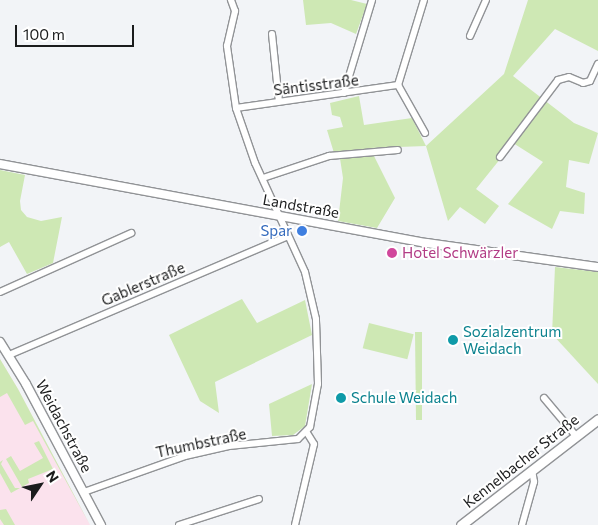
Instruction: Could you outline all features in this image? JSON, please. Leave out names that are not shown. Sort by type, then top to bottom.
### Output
[{"type":"main road","name":"Kennelbacher Straße","points":[[460,525],[598,419]]},
{"type":"street","points":[[231,0],[235,11],[227,46],[236,108],[263,178],[305,272],[316,319],[318,369],[313,416],[307,433],[314,444],[295,525]]},
{"type":"street","points":[[344,93],[372,0]]},
{"type":"street","points":[[424,0],[398,85],[426,133]]},
{"type":"street","points":[[470,36],[486,0]]},
{"type":"street","points":[[272,34],[279,102]]},
{"type":"street","points":[[500,157],[558,80],[569,77],[582,83],[590,81],[598,64]]},
{"type":"street","name":"Säntisstraße","points":[[236,108],[398,85]]},
{"type":"street","points":[[263,178],[329,156],[398,150]]},
{"type":"street","name":"Landstraße","points":[[0,164],[450,247],[598,267]]},
{"type":"street","points":[[0,292],[131,233]]},
{"type":"street","name":"Gablerstraße","points":[[9,356],[288,236]]},
{"type":"street","name":"Weidachstraße","points":[[0,342],[101,525]]},
{"type":"street","points":[[544,398],[576,436]]},
{"type":"street","name":"Thumbstraße","points":[[84,492],[185,456],[229,446],[298,439],[307,433]]},
{"type":"street","points":[[522,525],[534,482],[532,470]]},
{"type":"street","points":[[179,525],[260,499]]},
{"type":"shaded area","points":[[0,359],[18,389],[90,525],[0,525]]},
{"type":"green space","points":[[303,0],[351,0],[367,4],[356,34],[331,23],[306,25]]},
{"type":"green space","points":[[528,0],[598,0],[598,51],[555,29],[513,76],[574,123],[598,133],[589,164],[569,160],[566,187],[585,193],[584,214],[560,211],[552,229],[508,204],[543,162],[513,143],[476,189],[499,206],[485,224],[460,207],[448,221],[426,146],[504,74]]},
{"type":"green space","points":[[359,96],[364,125],[412,118],[426,146],[370,148],[395,198],[377,228],[338,221],[343,178],[339,152],[334,153],[327,130],[343,127],[340,117],[332,115],[330,103]]},
{"type":"green space","points":[[0,170],[25,175],[20,201],[21,210],[27,217],[41,221],[62,217],[53,263],[27,274],[9,242],[0,247]]},
{"type":"green space","points":[[555,267],[598,272],[598,384],[552,334]]},
{"type":"green space","points":[[242,299],[257,323],[305,300],[312,335],[215,382],[219,413],[200,401],[169,335]]},
{"type":"green space","points":[[369,323],[414,334],[407,359],[363,348]]},
{"type":"green space","points":[[415,332],[422,332],[422,420],[416,420]]},
{"type":"green space","points":[[0,359],[18,389],[90,525],[33,421],[25,425],[7,393],[0,397]]},
{"type":"green space","points":[[312,384],[305,426],[293,435],[272,436],[269,404]]},
{"type":"green space","points":[[39,441],[53,469],[28,479],[29,483],[22,487],[6,459],[11,456],[20,471],[43,458],[34,443]]},
{"type":"green space","points":[[3,460],[1,464],[15,488],[20,488],[11,493],[0,473],[0,462]]},
{"type":"green space","points":[[6,509],[15,525],[4,525],[0,519],[0,510]]},
{"type":"place","name":"Spar","points":[[302,231]]},
{"type":"place","name":"Hotel Schwärzler","points":[[392,253]]},
{"type":"place","name":"Sozialzentrum Weidach","points":[[453,340]]},
{"type":"place","name":"Schule Weidach","points":[[341,398]]}]
